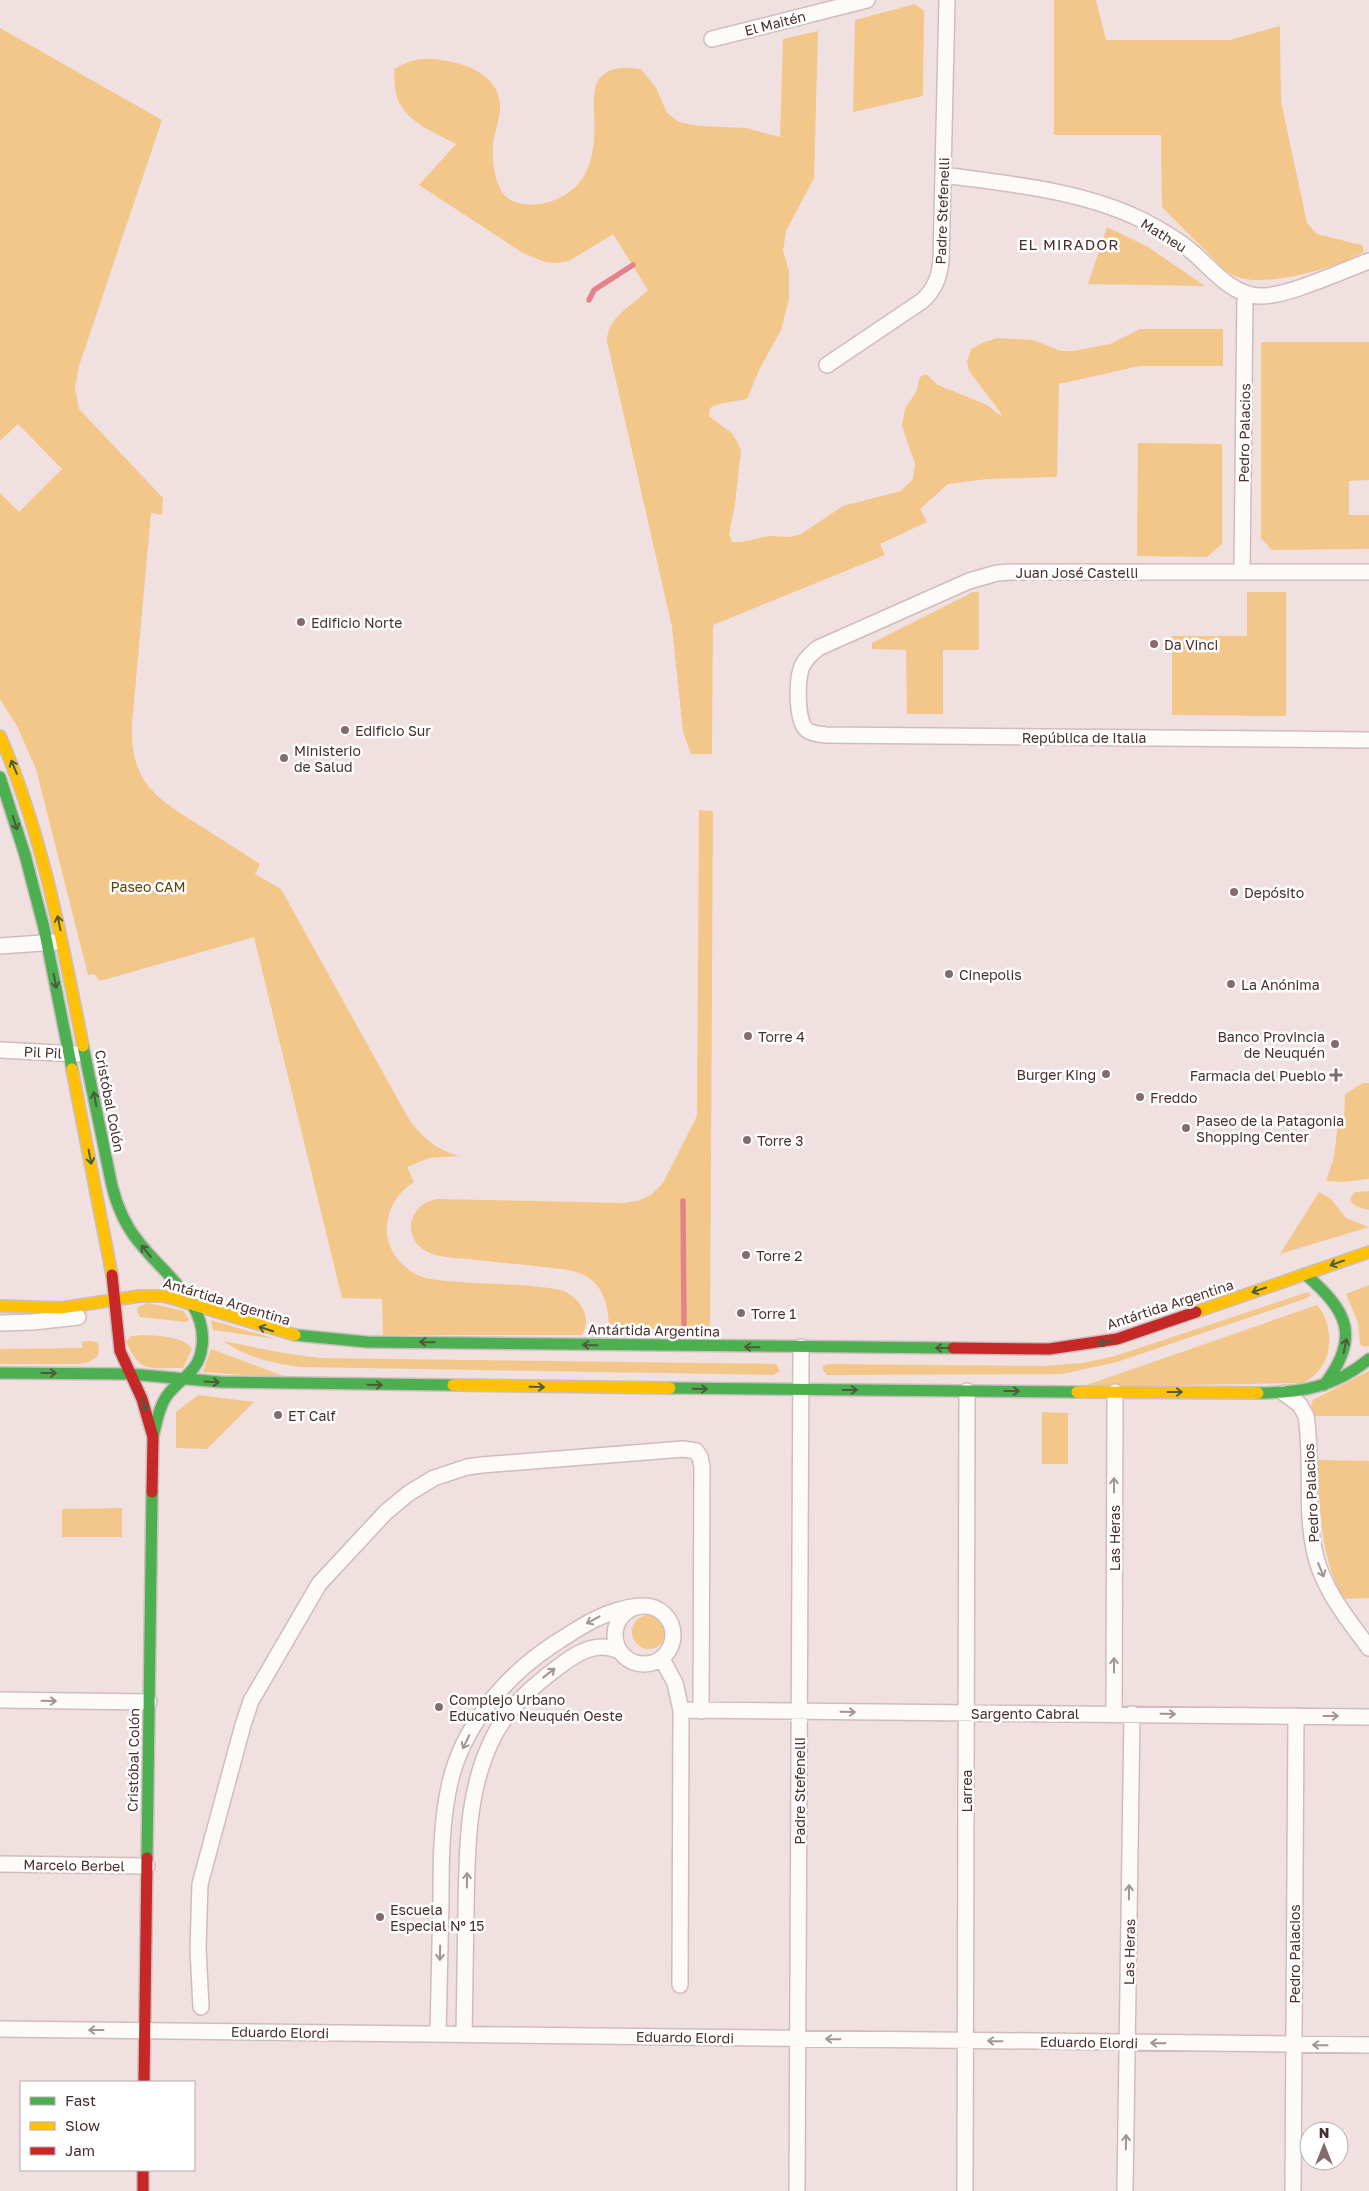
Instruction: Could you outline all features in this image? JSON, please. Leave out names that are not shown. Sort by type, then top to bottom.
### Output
[{"type":"main road","name":"Cristóbal Colón","points":[[0,736],[21,786],[50,886],[112,1186],[118,1207],[137,1240],[193,1304],[203,1324],[204,1341],[196,1366],[185,1380],[172,1390],[164,1401],[152,1437]]},
{"type":"main road","name":"Cristóbal Colón","points":[[0,777],[35,890],[47,943],[112,1278],[118,1342],[129,1374],[142,1399],[152,1437],[144,2081]]},
{"type":"main road","name":"Antártida Argentina","points":[[0,1306],[46,1308],[81,1306],[148,1294],[167,1296],[273,1331],[326,1340],[1026,1350],[1095,1344],[1138,1333],[1369,1252]]},
{"type":"main road","points":[[1305,1274],[1332,1299],[1342,1314],[1347,1337],[1342,1360],[1337,1370],[1322,1388]]},
{"type":"main road","points":[[81,1306],[99,1298],[105,1293],[112,1278]]},
{"type":"main road","points":[[0,1373],[129,1374],[221,1382],[801,1390],[1284,1393],[1322,1388],[1346,1377],[1369,1359]]},
{"type":"main road","points":[[143,2171],[143,2191]]},
{"type":"street","name":"El Maitén","points":[[712,39],[867,0]]},
{"type":"street","name":"Padre Stefenelli","points":[[827,365],[922,301],[931,293],[940,273],[947,0]]},
{"type":"street","name":"Matheu","points":[[943,175],[1078,197],[1118,211],[1166,233],[1191,251],[1231,286],[1245,294]]},
{"type":"street","points":[[1245,294],[1272,295],[1369,261]]},
{"type":"street","name":"Pedro Palacios","points":[[1242,572],[1245,294]]},
{"type":"street","name":"Juan José Castelli","points":[[802,725],[799,710],[800,677],[805,660],[818,648],[982,576],[1005,572],[1369,572]]},
{"type":"street","name":"República de Italia","points":[[802,725],[807,730],[826,735],[1369,740]]},
{"type":"street","points":[[0,946],[63,942]]},
{"type":"street","name":"Pil Pil","points":[[0,1050],[86,1054]]},
{"type":"street","points":[[0,1317],[81,1317],[0,1323]]},
{"type":"street","name":"Padre Stefenelli","points":[[797,2191],[801,1347]]},
{"type":"street","name":"Larrea","points":[[964,2191],[967,1391]]},
{"type":"street","name":"Las Heras","points":[[1114,1714],[1115,1392]]},
{"type":"street","name":"Pedro Palacios","points":[[1284,1393],[1300,1405],[1306,1416],[1312,1534],[1318,1563],[1335,1602],[1369,1648]]},
{"type":"street","points":[[201,2007],[198,1949],[200,1884],[247,1712],[290,1631],[319,1584],[386,1512],[420,1485],[451,1472],[482,1465],[683,1449],[696,1451],[700,1457],[702,1467],[701,1711]]},
{"type":"street","points":[[438,2034],[442,1854],[449,1786],[458,1758],[477,1721],[507,1682],[546,1649],[600,1616],[613,1610],[639,1606],[658,1609],[666,1615],[674,1633],[673,1643],[669,1652],[662,1659],[653,1664],[634,1663],[625,1658],[615,1642],[614,1632],[617,1623],[630,1609],[639,1606]]},
{"type":"street","points":[[464,2034],[467,1855],[477,1780],[484,1756],[495,1733],[508,1713],[524,1695],[564,1662],[582,1652],[600,1646],[619,1651]]},
{"type":"street","points":[[662,1659],[675,1683],[681,1710],[680,1985]]},
{"type":"street","points":[[0,1700],[149,1702]]},
{"type":"street","name":"Sargento Cabral","points":[[681,1710],[1369,1717]]},
{"type":"street","name":"Las Heras","points":[[1126,2191],[1132,1714]]},
{"type":"street","name":"Pedro Palacios","points":[[1292,2191],[1296,1716]]},
{"type":"street","points":[[477,1721],[495,1733]]},
{"type":"street","points":[[442,1854],[467,1855]]},
{"type":"street","name":"Marcelo Berbel","points":[[0,1864],[147,1866]]},
{"type":"street","name":"Eduardo Elordi","points":[[0,2029],[1369,2046]]},
{"type":"green space","points":[[1054,0],[1096,0],[1106,40],[1230,40],[1280,26],[1281,101],[1307,223],[1317,234],[1361,245],[1363,252],[1335,265],[1297,275],[1278,279],[1243,279],[1231,274],[1222,267],[1162,207],[1161,135],[1054,135]]},
{"type":"green space","points":[[915,4],[924,11],[923,96],[853,112],[855,20]]},
{"type":"green space","name":"Paseo CAM","points":[[0,28],[162,120],[79,366],[75,388],[79,409],[163,498],[162,515],[151,513],[132,724],[132,744],[140,774],[157,796],[183,815],[260,864],[255,874],[281,889],[410,1121],[432,1143],[444,1151],[459,1156],[429,1158],[407,1167],[414,1182],[398,1196],[391,1208],[387,1222],[389,1244],[396,1257],[413,1273],[430,1279],[526,1285],[564,1291],[570,1294],[583,1309],[586,1322],[582,1335],[383,1335],[382,1299],[342,1298],[254,937],[100,981],[94,974],[88,975],[36,769],[17,726],[0,699],[0,493],[19,512],[62,469],[18,424],[0,441]]},
{"type":"green space","points":[[818,31],[814,178],[786,231],[783,251],[789,271],[789,299],[781,330],[760,368],[747,399],[718,404],[710,408],[709,416],[733,434],[741,450],[735,505],[729,534],[732,542],[742,542],[769,536],[791,537],[801,534],[843,506],[901,491],[913,479],[915,464],[902,426],[905,409],[916,392],[920,377],[926,374],[938,385],[987,405],[1001,416],[1001,413],[969,371],[967,362],[971,349],[982,343],[997,338],[1033,340],[1061,351],[1073,351],[1110,344],[1140,329],[1223,329],[1223,366],[1140,366],[1059,384],[1057,477],[987,479],[948,484],[920,509],[927,522],[880,544],[885,555],[713,625],[712,754],[691,754],[683,732],[672,627],[607,341],[611,325],[616,318],[648,290],[613,234],[569,261],[545,262],[523,253],[419,185],[456,144],[423,127],[408,115],[398,100],[394,69],[415,60],[435,59],[461,64],[486,77],[497,91],[500,100],[493,153],[498,184],[507,197],[518,203],[541,204],[552,201],[569,192],[585,174],[593,151],[596,86],[599,79],[608,71],[619,68],[641,69],[656,88],[667,113],[679,122],[699,126],[746,128],[780,137],[783,39]]},
{"type":"green space","points":[[1107,227],[1148,247],[1205,286],[1088,284]]},
{"type":"green space","points":[[1261,342],[1369,342],[1369,480],[1349,481],[1349,515],[1369,515],[1369,549],[1272,550],[1261,538]]},
{"type":"green space","points":[[1138,443],[1222,444],[1222,544],[1207,557],[1137,556]]},
{"type":"green space","points":[[973,592],[979,592],[979,650],[943,650],[943,714],[907,714],[906,650],[872,649],[872,643]]},
{"type":"green space","points":[[1247,592],[1286,592],[1286,716],[1172,715],[1172,636],[1247,636]]},
{"type":"green space","points":[[699,810],[713,811],[710,1330],[609,1329],[605,1300],[599,1288],[584,1275],[561,1269],[435,1255],[421,1247],[415,1240],[411,1224],[419,1208],[436,1199],[623,1203],[638,1201],[651,1195],[663,1183],[697,1116]]},
{"type":"green space","points":[[1363,1083],[1369,1083],[1369,1179],[1343,1182],[1326,1181],[1334,1157],[1338,1123],[1344,1123],[1345,1094]]},
{"type":"green space","points":[[1369,1191],[1369,1210],[1357,1207],[1351,1201],[1350,1198],[1355,1192]]},
{"type":"green space","points":[[1319,1192],[1331,1199],[1346,1218],[1369,1227],[1280,1254]]},
{"type":"green space","points":[[1369,1285],[1369,1346],[1364,1347],[1360,1344],[1358,1322],[1346,1294]]},
{"type":"green space","points":[[1308,1292],[1311,1295],[1307,1298],[1117,1362],[1062,1374],[827,1375],[823,1370],[823,1366],[828,1364],[1045,1366],[1083,1363],[1115,1356]]},
{"type":"green space","points":[[148,1303],[184,1311],[189,1320],[186,1322],[140,1317],[137,1312],[138,1307]]},
{"type":"green space","points":[[1317,1305],[1327,1325],[1329,1348],[1326,1359],[1320,1369],[1302,1383],[1081,1387]]},
{"type":"green space","points":[[211,1320],[276,1339],[213,1330]]},
{"type":"green space","points":[[144,1335],[177,1339],[188,1345],[192,1349],[183,1368],[154,1368],[141,1364],[131,1352],[126,1341],[131,1336]]},
{"type":"green space","points":[[223,1341],[320,1358],[774,1364],[777,1365],[780,1371],[773,1375],[300,1367],[279,1364],[260,1358],[232,1347]]},
{"type":"green space","points":[[82,1342],[97,1342],[99,1347],[98,1356],[89,1362],[79,1364],[0,1364],[0,1349],[82,1348]]},
{"type":"green space","points":[[211,1349],[289,1378],[203,1372]]},
{"type":"green space","points":[[1369,1371],[1369,1416],[1314,1416],[1311,1405],[1313,1400]]},
{"type":"green space","points":[[198,1395],[254,1402],[207,1449],[176,1448],[176,1412]]},
{"type":"green space","points":[[1042,1412],[1068,1413],[1068,1464],[1042,1464]]},
{"type":"green space","points":[[1317,1460],[1369,1461],[1369,1598],[1344,1599],[1336,1583],[1325,1549],[1322,1531]]},
{"type":"green space","points":[[122,1508],[122,1537],[62,1537],[62,1509]]},
{"type":"green space","points":[[649,1615],[661,1620],[666,1632],[661,1644],[649,1649],[637,1644],[632,1632],[637,1620]]},
{"type":"waterway","points":[[589,300],[594,290],[633,265]]},
{"type":"waterway","points":[[683,1201],[684,1324]]},
{"type":"traffic: fast","points":[[0,777],[25,855],[44,928],[72,1069]]},
{"type":"traffic: fast","points":[[83,1046],[112,1186],[119,1208],[125,1222],[138,1241],[183,1291],[199,1319],[202,1335],[199,1359],[192,1370],[173,1388],[163,1403],[153,1436]]},
{"type":"traffic: fast","points":[[1305,1274],[1331,1300],[1340,1313],[1345,1325],[1346,1339],[1343,1353],[1336,1368],[1324,1385]]},
{"type":"traffic: fast","points":[[295,1335],[367,1342],[953,1348]]},
{"type":"traffic: fast","points":[[1258,1393],[1288,1392],[1317,1386],[1344,1376],[1369,1359]]},
{"type":"traffic: fast","points":[[0,1373],[129,1374],[221,1382],[453,1385]]},
{"type":"traffic: fast","points":[[670,1388],[1077,1392]]},
{"type":"traffic: fast","points":[[147,1858],[152,1492]]},
{"type":"traffic: slow","points":[[0,736],[15,773],[40,850],[59,928],[83,1046]]},
{"type":"traffic: slow","points":[[72,1069],[112,1275]]},
{"type":"traffic: slow","points":[[1196,1312],[1369,1252]]},
{"type":"traffic: slow","points":[[0,1306],[61,1308],[140,1296],[164,1296],[295,1335]]},
{"type":"traffic: slow","points":[[453,1385],[670,1388]]},
{"type":"traffic: slow","points":[[1077,1392],[1258,1393]]},
{"type":"traffic: jam","points":[[112,1275],[120,1351],[142,1399],[153,1437],[152,1492]]},
{"type":"traffic: jam","points":[[953,1348],[1049,1349],[1117,1339],[1196,1312]]},
{"type":"traffic: jam","points":[[144,2081],[147,1858]]},
{"type":"traffic: jam","points":[[143,2171],[143,2191]]},
{"type":"place","name":"Edificio Norte","points":[[301,622]]},
{"type":"place","name":"Da Vinci","points":[[1154,644]]},
{"type":"place","name":"Edificio Sur","points":[[345,730]]},
{"type":"place","name":"Ministerio de Salud","points":[[284,758]]},
{"type":"place","name":"Depósito","points":[[1234,892]]},
{"type":"place","name":"Cinepolis","points":[[949,974]]},
{"type":"place","name":"La Anónima","points":[[1231,984]]},
{"type":"place","name":"Torre 4","points":[[748,1036]]},
{"type":"place","name":"Banco Provincia de Neuquén","points":[[1335,1044]]},
{"type":"place","name":"Burger King","points":[[1106,1074]]},
{"type":"place","name":"Farmacia del Pueblo","points":[[1336,1075]]},
{"type":"place","name":"Freddo","points":[[1140,1097]]},
{"type":"place","name":"Paseo de la Patagonia Shopping Center","points":[[1186,1128]]},
{"type":"place","name":"Torre 3","points":[[747,1140]]},
{"type":"place","name":"Torre 2","points":[[746,1255]]},
{"type":"place","name":"Torre 1","points":[[741,1313]]},
{"type":"place","name":"ET Calf","points":[[278,1415]]},
{"type":"place","name":"Complejo Urbano Educativo Neuquén Oeste","points":[[439,1707]]},
{"type":"place","name":"Escuela Especial Nº 15","points":[[380,1917]]},
{"type":"district","name":"EL MIRADOR","points":[[1069,244]]}]
